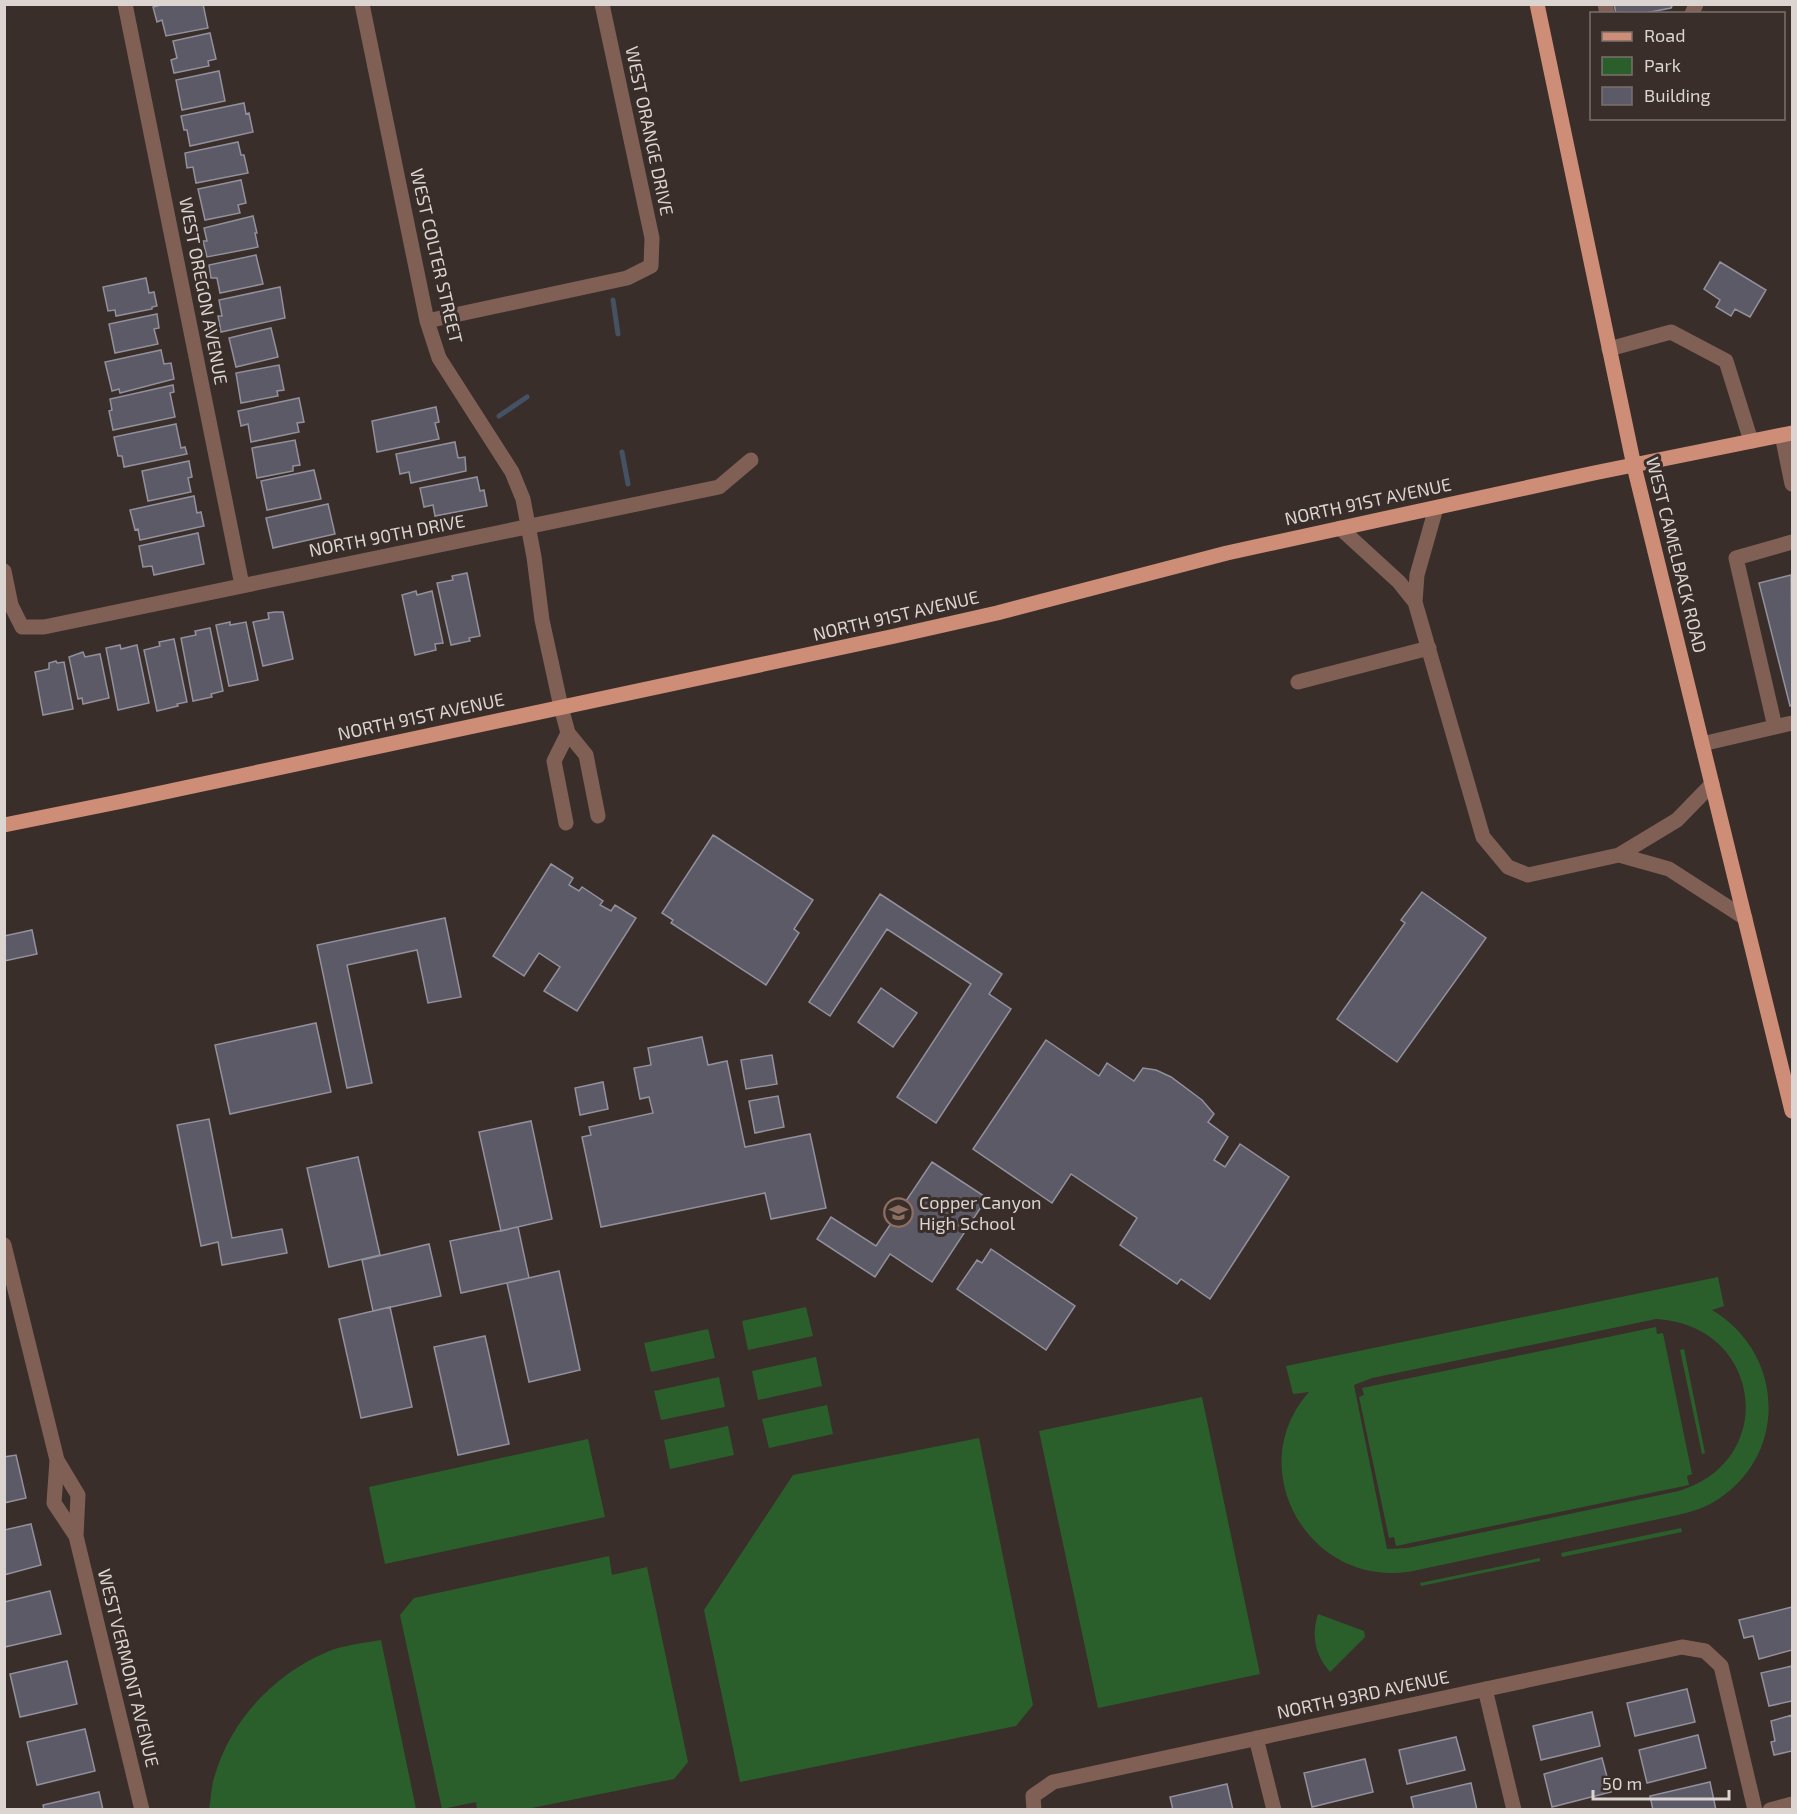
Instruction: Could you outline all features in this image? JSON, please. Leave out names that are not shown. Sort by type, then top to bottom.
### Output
[{"type":"main road","name":"WEST CAMELBACK ROAD","points":[[1537,4],[1634,466],[1792,1111]]},
{"type":"main road","name":"NORTH 91ST AVENUE","points":[[4,825],[895,636],[997,613],[1227,553],[1787,434]]},
{"type":"street","name":"WEST OREGON AVENUE","points":[[125,4],[242,585]]},
{"type":"street","name":"WEST COLTER STREET","points":[[362,4],[428,321],[439,358],[512,472],[523,499],[542,621],[568,733]]},
{"type":"street","name":"WEST ORANGE DRIVE","points":[[428,321],[627,278],[651,266],[652,238],[602,4]]},
{"type":"street","points":[[1609,349],[1671,332],[1726,361],[1751,441]]},
{"type":"street","points":[[1787,434],[1792,484]]},
{"type":"street","name":"NORTH 90TH DRIVE","points":[[4,571],[11,605],[22,627],[44,627],[719,487],[751,460]]},
{"type":"street","points":[[1436,507],[1417,575],[1415,602],[1483,837],[1508,867],[1528,875],[1619,855],[1677,820],[1712,784]]},
{"type":"street","points":[[1340,528],[1399,582],[1415,602]]},
{"type":"street","points":[[1775,727],[1736,558],[1792,542]]},
{"type":"street","points":[[1298,682],[1429,648]]},
{"type":"street","points":[[1702,744],[1792,723]]},
{"type":"street","points":[[566,823],[554,761],[568,733],[586,755],[598,816]]},
{"type":"street","points":[[1619,855],[1669,869],[1745,918]]},
{"type":"street","name":"WEST VERMONT AVENUE","points":[[4,1245],[57,1460],[78,1495],[75,1536],[142,1809]]},
{"type":"street","name":"WEST VERMONT AVENUE","points":[[57,1460],[54,1503],[75,1536]]},
{"type":"street","name":"NORTH 93RD AVENUE","points":[[1034,1803],[1053,1782],[1682,1647],[1705,1651],[1720,1666],[1755,1809]]},
{"type":"street","points":[[1485,1689],[1514,1809]]},
{"type":"street","points":[[1256,1738],[1274,1809]]},
{"type":"street","points":[[1770,1809],[1792,1804]]},
{"type":"green space","points":[[1718,1277],[1724,1306],[1712,1310],[1736,1329],[1754,1353],[1765,1379],[1769,1406],[1765,1434],[1755,1460],[1737,1484],[1704,1507],[1678,1515],[1413,1571],[1376,1572],[1344,1562],[1317,1543],[1297,1518],[1285,1488],[1282,1456],[1289,1423],[1309,1392],[1293,1394],[1286,1366]],"holes":[[[1656,1319],[1692,1327],[1719,1344],[1737,1368],[1745,1396],[1744,1425],[1733,1452],[1711,1475],[1679,1491],[1408,1548],[1387,1549],[1354,1385],[1372,1378]]]},
{"type":"green space","points":[[806,1307],[813,1336],[748,1350],[742,1321]]},
{"type":"green space","points":[[1656,1327],[1657,1334],[1663,1333],[1692,1474],[1687,1476],[1689,1485],[1396,1546],[1394,1537],[1389,1538],[1359,1397],[1364,1395],[1362,1388]]},
{"type":"green space","points":[[708,1329],[715,1358],[651,1372],[644,1343]]},
{"type":"green space","points":[[1684,1349],[1705,1453],[1702,1454],[1680,1350]]},
{"type":"green space","points":[[816,1357],[822,1386],[758,1400],[752,1371]]},
{"type":"green space","points":[[719,1377],[725,1407],[661,1420],[654,1391]]},
{"type":"green space","points":[[1202,1397],[1260,1674],[1098,1708],[1039,1431]]},
{"type":"green space","points":[[827,1405],[833,1434],[769,1448],[762,1419]]},
{"type":"green space","points":[[728,1426],[734,1455],[670,1469],[664,1440]]},
{"type":"green space","points":[[979,1438],[1033,1705],[1016,1726],[740,1782],[704,1610],[793,1475]]},
{"type":"green space","points":[[588,1439],[605,1517],[385,1564],[369,1487]]},
{"type":"green space","points":[[1681,1528],[1682,1532],[1562,1557],[1561,1553]]},
{"type":"green space","points":[[609,1556],[612,1575],[647,1567],[688,1762],[674,1779],[527,1809],[477,1809],[476,1802],[442,1809],[400,1615],[414,1598]]},
{"type":"green space","points":[[1540,1558],[1540,1561],[1421,1586],[1420,1583]]},
{"type":"green space","points":[[1318,1614],[1364,1631],[1365,1637],[1330,1672],[1321,1659],[1316,1645],[1315,1630]]},
{"type":"green space","points":[[381,1640],[416,1809],[209,1809],[212,1786],[221,1757],[243,1719],[256,1702],[289,1673],[327,1652]]},
{"type":"building","points":[[165,4],[203,4],[208,28],[166,36],[162,20],[157,22],[153,7]]},
{"type":"building","points":[[1614,4],[1673,4],[1671,8],[1650,12],[1616,12]]},
{"type":"building","points":[[210,33],[216,59],[208,61],[209,66],[174,73],[171,60],[177,58],[173,41]]},
{"type":"building","points":[[219,71],[225,101],[182,110],[176,80]]},
{"type":"building","points":[[244,103],[246,114],[249,113],[253,132],[190,146],[181,116]]},
{"type":"building","points":[[238,142],[248,173],[196,183],[193,167],[187,168],[185,153]]},
{"type":"building","points":[[241,180],[246,203],[238,205],[240,213],[205,220],[198,189]]},
{"type":"building","points":[[253,216],[258,247],[207,257],[203,241],[207,241],[204,228]]},
{"type":"building","points":[[256,255],[263,284],[220,293],[217,278],[211,278],[209,265]]},
{"type":"building","points":[[1720,262],[1766,290],[1750,317],[1735,309],[1731,316],[1716,307],[1720,300],[1704,289]]},
{"type":"building","points":[[146,278],[149,293],[154,292],[157,306],[116,316],[115,310],[108,311],[103,287]]},
{"type":"building","points":[[280,287],[285,318],[221,332],[218,316],[222,316],[219,300]]},
{"type":"building","points":[[157,314],[159,328],[154,329],[158,344],[115,353],[109,324]]},
{"type":"building","points":[[271,328],[278,357],[236,367],[229,338]]},
{"type":"building","points":[[161,350],[164,364],[171,363],[174,379],[120,393],[119,389],[112,391],[105,362]]},
{"type":"building","points":[[279,365],[284,390],[277,391],[278,396],[241,403],[236,373]]},
{"type":"building","points":[[173,385],[174,392],[170,393],[175,417],[113,430],[109,411],[112,410],[110,399]]},
{"type":"building","points":[[299,398],[304,422],[297,423],[299,432],[251,442],[248,424],[241,426],[238,411]]},
{"type":"building","points":[[436,407],[439,422],[435,423],[439,439],[377,452],[372,421]]},
{"type":"building","points":[[176,424],[181,448],[185,447],[187,454],[124,467],[122,456],[118,456],[114,437]]},
{"type":"building","points":[[295,440],[300,465],[293,466],[293,471],[257,478],[252,448]]},
{"type":"building","points":[[455,442],[458,458],[465,457],[466,471],[411,483],[409,472],[400,474],[396,454]]},
{"type":"building","points":[[189,461],[192,477],[188,478],[191,492],[148,501],[142,471]]},
{"type":"building","points":[[314,470],[321,499],[267,510],[261,481]]},
{"type":"building","points":[[477,477],[480,491],[484,490],[487,506],[435,516],[433,505],[424,507],[420,488]]},
{"type":"building","points":[[194,496],[197,513],[201,512],[204,526],[140,540],[130,510]]},
{"type":"building","points":[[328,504],[335,534],[273,548],[266,518]]},
{"type":"building","points":[[198,533],[204,564],[154,575],[152,566],[143,567],[139,546]]},
{"type":"building","points":[[467,573],[480,636],[469,638],[470,641],[451,645],[437,583],[453,580],[452,576]]},
{"type":"building","points":[[1791,575],[1792,705],[1790,706],[1759,583]]},
{"type":"building","points":[[416,591],[417,595],[432,591],[443,643],[435,644],[436,650],[415,655],[402,595]]},
{"type":"building","points":[[283,612],[293,659],[263,666],[253,622],[269,619],[268,613]]},
{"type":"building","points":[[230,622],[230,625],[246,622],[258,680],[229,686],[216,625]]},
{"type":"building","points":[[210,628],[223,691],[211,694],[212,697],[193,701],[181,638],[196,635],[195,631]]},
{"type":"building","points":[[174,639],[187,702],[157,711],[144,650],[160,646],[159,642]]},
{"type":"building","points":[[120,645],[121,649],[137,645],[149,703],[118,710],[106,648]]},
{"type":"building","points":[[83,652],[85,657],[100,654],[109,698],[83,704],[82,698],[78,699],[69,657]]},
{"type":"building","points":[[56,661],[57,663],[64,662],[73,709],[43,715],[35,672],[49,669],[49,663]]},
{"type":"building","points":[[713,835],[813,900],[794,929],[799,933],[766,985],[671,923],[673,920],[662,913]]},
{"type":"building","points":[[551,864],[573,878],[569,885],[579,891],[582,887],[603,901],[600,905],[611,911],[615,905],[636,918],[577,1011],[544,991],[560,967],[539,953],[524,976],[493,956]]},
{"type":"building","points":[[1422,892],[1486,938],[1397,1062],[1337,1019],[1405,923],[1401,920]]},
{"type":"building","points":[[880,894],[1002,974],[989,994],[1011,1009],[936,1123],[897,1097],[971,984],[887,929],[830,1016],[809,1002]]},
{"type":"building","points":[[445,918],[461,997],[428,1003],[417,950],[347,965],[372,1083],[347,1088],[317,945]]},
{"type":"building","points":[[32,930],[37,954],[4,961],[4,936]]},
{"type":"building","points":[[881,988],[917,1013],[893,1047],[858,1022]]},
{"type":"building","points":[[316,1023],[331,1092],[230,1114],[215,1045]]},
{"type":"building","points":[[702,1037],[708,1065],[727,1061],[745,1147],[810,1134],[826,1208],[771,1219],[765,1193],[601,1227],[582,1137],[591,1135],[589,1127],[653,1113],[649,1097],[640,1099],[634,1068],[651,1065],[648,1048]]},
{"type":"building","points":[[1046,1040],[1099,1076],[1107,1063],[1134,1081],[1143,1068],[1156,1070],[1171,1077],[1202,1100],[1214,1114],[1208,1122],[1228,1137],[1214,1160],[1225,1167],[1240,1144],[1289,1177],[1210,1299],[1181,1279],[1177,1284],[1120,1245],[1137,1218],[1071,1174],[1052,1203],[973,1149]]},
{"type":"building","points":[[772,1055],[777,1084],[746,1089],[741,1060]]},
{"type":"building","points":[[603,1082],[608,1109],[580,1115],[575,1088]]},
{"type":"building","points":[[778,1096],[784,1127],[755,1133],[749,1101]]},
{"type":"building","points":[[209,1119],[232,1238],[282,1229],[287,1253],[222,1265],[218,1242],[201,1246],[177,1125]]},
{"type":"building","points":[[531,1121],[552,1219],[501,1231],[479,1132]]},
{"type":"building","points":[[358,1157],[380,1255],[329,1267],[307,1168]]},
{"type":"building","points":[[932,1162],[987,1198],[932,1282],[890,1254],[875,1277],[817,1239],[831,1217],[876,1246]]},
{"type":"building","points":[[518,1227],[529,1278],[461,1293],[450,1241]]},
{"type":"building","points":[[429,1244],[441,1296],[373,1311],[362,1260]]},
{"type":"building","points":[[991,1249],[1075,1306],[1046,1350],[957,1289],[977,1260],[982,1263]]},
{"type":"building","points":[[559,1271],[580,1370],[529,1382],[507,1283]]},
{"type":"building","points":[[390,1307],[412,1407],[361,1418],[339,1319]]},
{"type":"building","points":[[485,1336],[509,1444],[458,1455],[434,1347]]},
{"type":"building","points":[[16,1455],[26,1498],[4,1503],[4,1457]]},
{"type":"building","points":[[31,1524],[41,1565],[4,1575],[4,1530]]},
{"type":"building","points":[[50,1591],[61,1634],[5,1647],[4,1602]]},
{"type":"building","points":[[1792,1607],[1792,1650],[1759,1659],[1753,1636],[1744,1638],[1739,1620]]},
{"type":"building","points":[[67,1661],[77,1704],[20,1717],[10,1674]]},
{"type":"building","points":[[1792,1666],[1792,1701],[1769,1706],[1761,1673]]},
{"type":"building","points":[[1687,1689],[1695,1722],[1635,1736],[1627,1703]]},
{"type":"building","points":[[1592,1712],[1600,1746],[1541,1760],[1533,1726]]},
{"type":"building","points":[[1792,1715],[1792,1751],[1774,1755],[1771,1742],[1775,1741],[1771,1721]]},
{"type":"building","points":[[85,1729],[95,1771],[37,1785],[27,1742]]},
{"type":"building","points":[[1698,1735],[1706,1768],[1647,1783],[1639,1750]]},
{"type":"building","points":[[1456,1737],[1465,1770],[1407,1784],[1399,1750]]},
{"type":"building","points":[[1602,1758],[1611,1792],[1552,1807],[1544,1774]]},
{"type":"building","points":[[1365,1759],[1373,1792],[1312,1807],[1304,1773]]},
{"type":"building","points":[[1710,1782],[1716,1810],[1653,1810],[1650,1796]]},
{"type":"building","points":[[1471,1783],[1477,1810],[1414,1810],[1411,1797]]},
{"type":"building","points":[[1227,1784],[1233,1810],[1173,1810],[1170,1797]]},
{"type":"building","points":[[99,1792],[103,1810],[44,1810],[43,1805]]},
{"type":"waterway","points":[[613,300],[618,334]]},
{"type":"waterway","points":[[499,416],[527,397]]},
{"type":"waterway","points":[[622,452],[628,484]]},
{"type":"place","name":"Copper Canyon High School","points":[[898,1213]]}]
